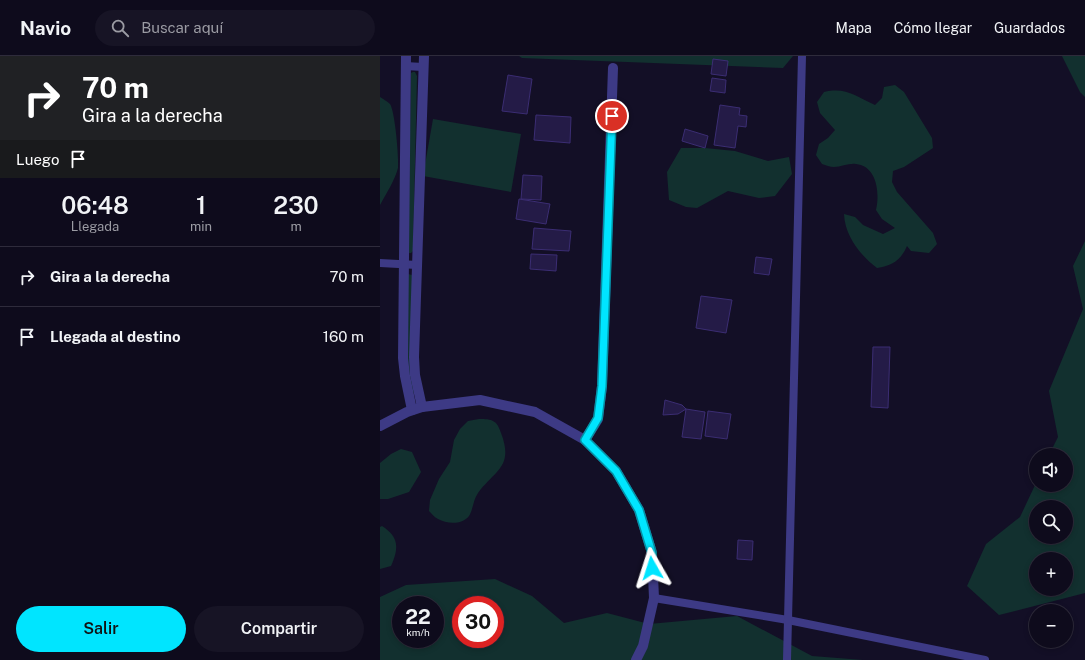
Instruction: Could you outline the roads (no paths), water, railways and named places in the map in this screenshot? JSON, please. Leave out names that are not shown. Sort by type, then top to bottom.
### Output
[{"type":"street","points":[[422,406],[415,375],[424,56]]},
{"type":"street","points":[[405,61],[403,358],[412,410]]},
{"type":"street","points":[[585,440],[598,418],[602,386],[613,68]]},
{"type":"street","points":[[380,426],[422,406],[480,400],[535,412],[585,440],[616,471],[639,510],[652,553],[654,598],[643,646],[636,660]]},
{"type":"lane","points":[[787,660],[802,56]]},
{"type":"lane","points":[[405,61],[423,67]]},
{"type":"lane","points":[[380,263],[417,265]]},
{"type":"lane","points":[[654,598],[788,620],[985,660]]}]
